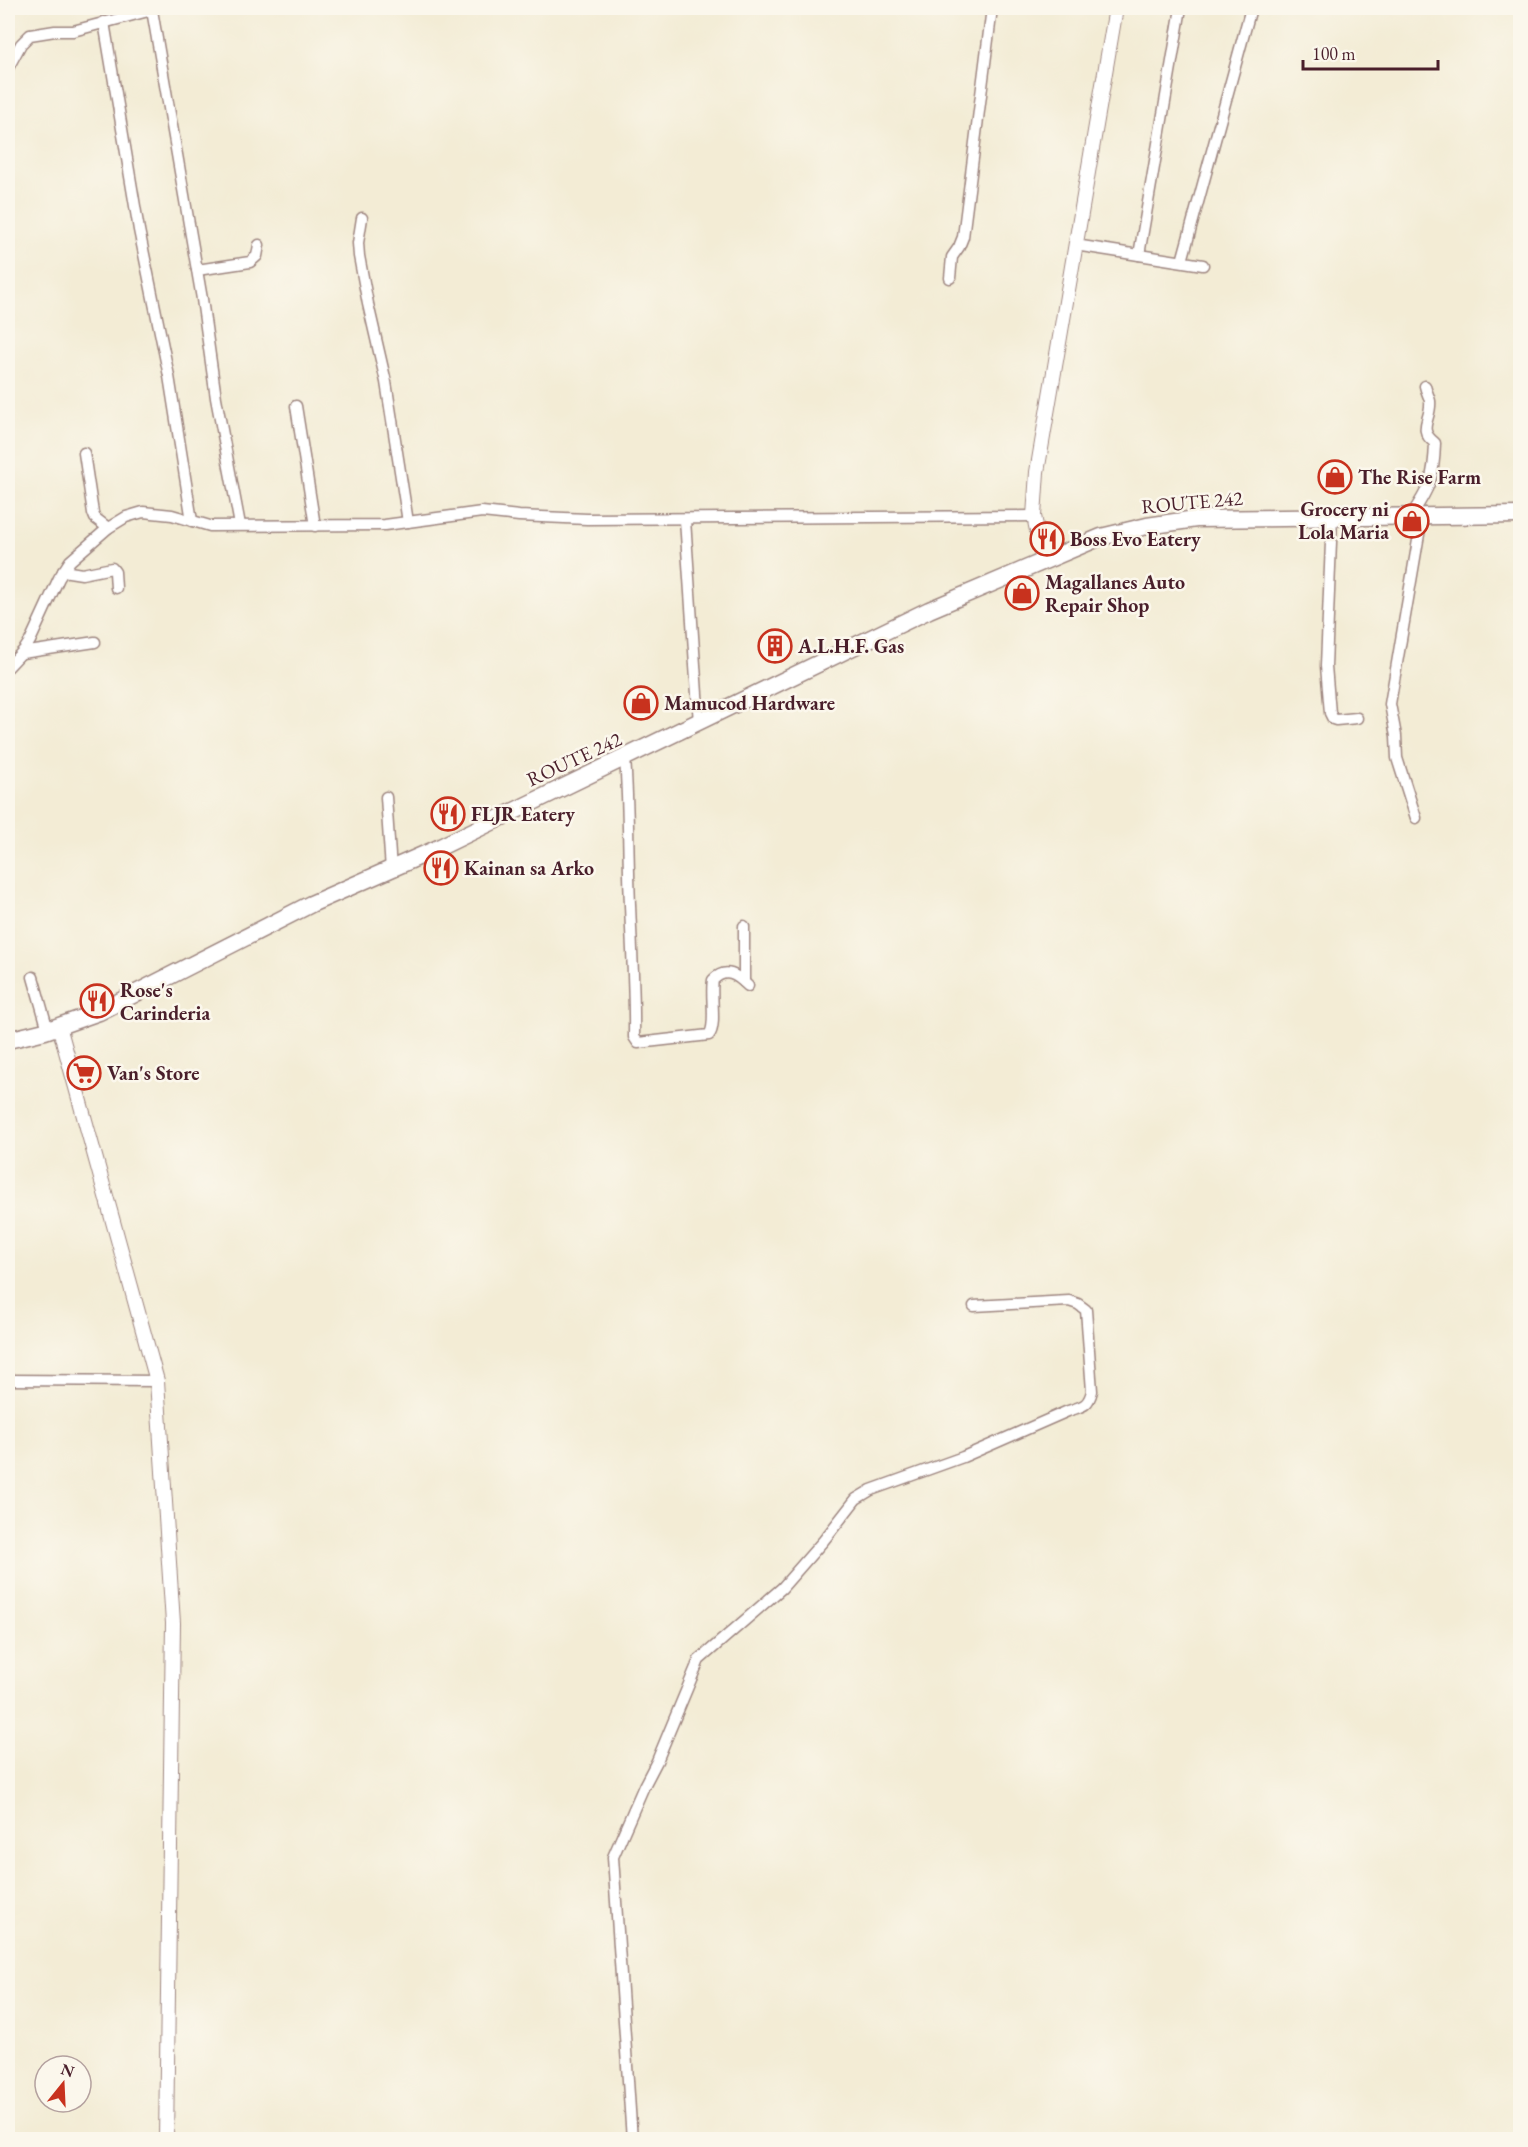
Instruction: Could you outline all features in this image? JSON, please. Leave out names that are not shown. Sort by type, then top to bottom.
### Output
[{"type":"main road","name":"ROUTE 242","points":[[8,1040],[99,1012],[311,904],[391,870],[929,610],[1101,537],[1172,521],[1219,518],[1521,515]]},
{"type":"street","points":[[8,68],[21,44],[30,35],[73,31],[154,8],[216,398],[240,525]]},
{"type":"street","points":[[950,278],[952,256],[963,237],[992,8]]},
{"type":"street","points":[[1043,561],[1034,516],[1039,460],[1116,8]]},
{"type":"street","points":[[1139,255],[1181,8]]},
{"type":"street","points":[[1182,261],[1251,8]]},
{"type":"street","points":[[104,22],[139,230],[169,376],[192,521]]},
{"type":"street","points":[[362,218],[358,243],[359,256],[386,382],[408,522]]},
{"type":"street","points":[[197,270],[250,262],[257,256],[259,245]]},
{"type":"street","points":[[1075,245],[1203,265]]},
{"type":"street","points":[[1416,818],[1398,758],[1390,704],[1416,517],[1428,490],[1435,453],[1435,442],[1427,437],[1425,430],[1430,400],[1425,386]]},
{"type":"street","points":[[296,406],[315,526]]},
{"type":"street","points":[[84,453],[93,513],[95,518],[108,528]]},
{"type":"street","points":[[8,668],[22,653],[34,634],[63,571],[70,561],[108,528],[126,517],[143,512],[172,515],[210,526],[375,525],[482,512],[587,519],[1034,516]]},
{"type":"street","points":[[1332,517],[1326,666],[1330,713],[1336,720],[1357,718]]},
{"type":"street","points":[[685,519],[699,723]]},
{"type":"street","points":[[63,571],[82,574],[112,568],[115,572],[116,588]]},
{"type":"street","points":[[22,653],[95,642]]},
{"type":"street","points":[[625,758],[629,804],[634,1037],[638,1043],[709,1035],[713,1030],[711,1005],[713,980],[724,972],[729,972],[746,984],[744,926]]},
{"type":"street","points":[[386,797],[391,870]]},
{"type":"street","points":[[33,977],[53,1028],[157,1381],[173,1623],[166,2139]]},
{"type":"street","points":[[632,2139],[614,1857],[699,1660],[782,1588],[856,1499],[871,1490],[963,1457],[1068,1411],[1085,1406],[1089,1401],[1092,1391],[1086,1310],[1069,1301],[974,1306]]},
{"type":"street","points":[[8,1380],[157,1381]]},
{"type":"place","name":"The Rise Farm","points":[[1335,477]]},
{"type":"place","name":"Grocery ni Lola Maria","points":[[1412,521]]},
{"type":"place","name":"Boss Evo Eatery","points":[[1047,539]]},
{"type":"place","name":"Magallanes Auto Repair Shop","points":[[1022,593]]},
{"type":"place","name":"A.L.H.F. Gas","points":[[775,646]]},
{"type":"place","name":"Mamucod Hardware","points":[[641,703]]},
{"type":"place","name":"FLJR Eatery","points":[[448,814]]},
{"type":"place","name":"Kainan sa Arko","points":[[441,868]]},
{"type":"place","name":"Rose's Carinderia","points":[[97,1001]]},
{"type":"place","name":"Van's Store","points":[[84,1073]]}]
